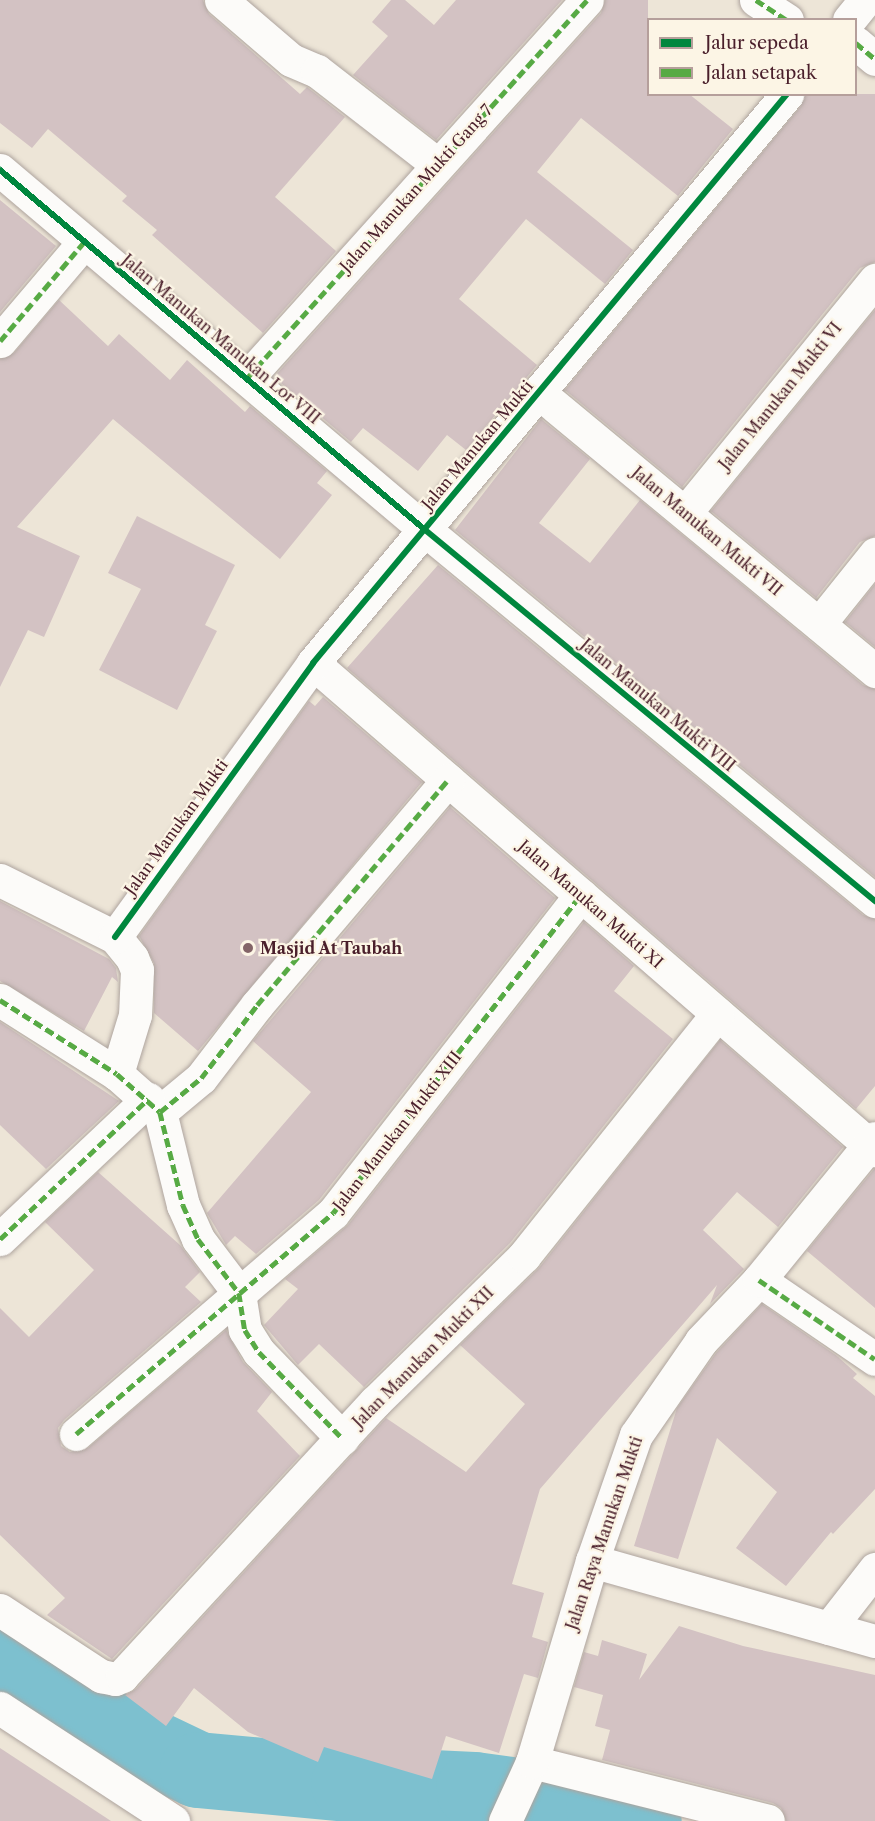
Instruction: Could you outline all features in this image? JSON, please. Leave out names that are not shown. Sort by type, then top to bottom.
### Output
[{"type":"street","points":[[220,0],[437,164]]},
{"type":"street","name":"Jalan Manukan Mukti Gang 7","points":[[247,378],[437,164],[587,0]]},
{"type":"street","points":[[756,0],[784,18]]},
{"type":"street","points":[[851,18],[865,0]]},
{"type":"street","points":[[857,45],[875,59]]},
{"type":"street","name":"Jalan Manukan Mukti","points":[[115,937],[313,663],[785,96]]},
{"type":"street","name":"Jalan Manukan Manukan Lor VIII","points":[[0,170],[424,529]]},
{"type":"street","points":[[0,341],[84,242]]},
{"type":"street","name":"Jalan Manukan Mukti VI","points":[[685,513],[875,280]]},
{"type":"street","name":"Jalan Manukan Mukti VII","points":[[538,392],[875,671]]},
{"type":"street","name":"Jalan Manukan Mukti VIII","points":[[424,529],[875,901]]},
{"type":"street","points":[[819,624],[875,554]]},
{"type":"street","name":"Jalan Manukan Mukti XI","points":[[313,663],[717,1014],[873,1144]]},
{"type":"street","points":[[0,1239],[154,1106],[201,1078],[257,1005],[448,780]]},
{"type":"street","points":[[0,880],[115,937],[135,964],[138,988],[135,1015],[117,1074]]},
{"type":"street","name":"Jalan Manukan Mukti XIII","points":[[76,1434],[333,1213],[581,895]]},
{"type":"street","points":[[0,1000],[117,1074],[154,1106],[183,1205],[198,1239],[239,1293],[245,1330],[259,1352],[342,1438]]},
{"type":"street","name":"Jalan Manukan Mukti XII","points":[[0,1610],[108,1678],[122,1676],[342,1438],[524,1256],[717,1014]]},
{"type":"street","name":"Jalan Raya Manukan Mukti","points":[[512,1817],[531,1765],[592,1561],[636,1436],[701,1341],[759,1280],[873,1144]]},
{"type":"street","points":[[759,1280],[875,1359]]},
{"type":"street","points":[[592,1561],[875,1641]]},
{"type":"street","points":[[829,1628],[875,1569]]},
{"type":"street","points":[[0,1708],[173,1821]]},
{"type":"street","points":[[531,1765],[768,1821]]},
{"type":"building","points":[[0,0],[203,0],[209,14],[300,94],[307,87],[345,117],[275,197],[336,251],[263,333],[152,235],[157,230],[122,201],[127,196],[48,129],[32,148],[0,123]]},
{"type":"building","points":[[391,0],[405,0],[434,25],[456,0],[562,0],[436,140],[353,75],[388,36],[372,22]]},
{"type":"building","points":[[605,0],[648,0],[647,96],[692,96],[733,129],[678,196],[581,118],[537,172],[633,250],[605,284],[526,219],[459,299],[537,365],[466,450],[447,435],[418,471],[363,428],[351,442],[274,377],[601,13]]},
{"type":"building","points":[[875,94],[875,262],[860,268],[682,487],[565,390],[801,106],[804,96]]},
{"type":"building","points":[[0,200],[56,246],[0,312]]},
{"type":"building","points":[[59,300],[108,346],[119,334],[170,380],[187,360],[245,412],[250,406],[327,471],[317,483],[332,495],[280,559],[113,419],[17,527],[80,556],[44,637],[28,630],[0,687],[0,359],[14,353]]},
{"type":"building","points":[[875,310],[875,536],[860,542],[816,598],[711,511]]},
{"type":"building","points":[[541,419],[590,459],[539,523],[590,563],[640,500],[863,685],[875,689],[875,877],[455,530]]},
{"type":"building","points":[[137,516],[235,565],[205,625],[217,631],[177,710],[99,670],[141,589],[108,573]]},
{"type":"building","points":[[438,565],[863,915],[875,919],[875,1086],[856,1109],[347,668]]},
{"type":"building","points":[[875,584],[875,647],[845,622]]},
{"type":"building","points":[[323,697],[422,782],[198,1051],[154,1013],[154,963],[139,936],[309,701],[315,706]]},
{"type":"building","points":[[450,807],[555,898],[319,1200],[256,1254],[235,1236],[226,1245],[207,1213],[311,1092],[253,1041]]},
{"type":"building","points":[[0,901],[109,959],[116,968],[118,982],[112,977],[84,1031],[0,981]]},
{"type":"building","points":[[584,922],[634,966],[614,991],[673,1039],[510,1243],[364,1387],[319,1344],[298,1365],[264,1325],[298,1289],[285,1279],[348,1225]]},
{"type":"building","points":[[0,1022],[119,1101],[46,1169],[0,1125]]},
{"type":"building","points":[[720,1040],[843,1147],[778,1227],[737,1192],[703,1230],[744,1269],[710,1304],[717,1285],[540,1489],[512,1584],[544,1593],[532,1637],[548,1642],[538,1678],[524,1674],[499,1753],[446,1736],[432,1779],[324,1747],[318,1762],[248,1732],[194,1688],[166,1726],[125,1695],[136,1689],[386,1418],[466,1472],[525,1404],[460,1345],[539,1268]]},
{"type":"building","points":[[875,1168],[875,1308],[807,1251]]},
{"type":"building","points":[[98,1172],[180,1245],[200,1272],[185,1287],[201,1302],[64,1420],[58,1428],[61,1446],[70,1452],[88,1448],[226,1330],[243,1362],[272,1392],[257,1411],[300,1456],[112,1659],[47,1615],[65,1598],[0,1535],[0,1308],[29,1337],[94,1270],[45,1222]]},
{"type":"building","points":[[762,1304],[837,1356],[857,1374],[853,1378],[875,1396],[875,1489],[833,1534],[831,1532],[786,1586],[736,1548],[777,1492],[717,1438],[678,1559],[634,1546],[677,1408],[716,1353]]},
{"type":"building","points":[[679,1626],[743,1646],[875,1675],[875,1821],[786,1821],[781,1808],[773,1803],[602,1760],[610,1730],[595,1726],[603,1695],[574,1687],[584,1652],[598,1656],[602,1640],[647,1654],[639,1680]]},
{"type":"building","points":[[0,1748],[111,1821],[0,1821]]},
{"type":"waterway","points":[[0,1663],[64,1706],[198,1770],[349,1784],[474,1790],[604,1807],[644,1821]]},
{"type":"marked path","points":[[247,378],[587,0]]},
{"type":"marked path","points":[[756,0],[784,18]]},
{"type":"marked path","points":[[857,44],[875,59]]},
{"type":"marked path","points":[[0,341],[84,242]]},
{"type":"marked path","points":[[160,1112],[201,1078],[257,1005],[448,780]]},
{"type":"marked path","points":[[76,1434],[333,1213],[581,895]]},
{"type":"marked path","points":[[0,1000],[117,1074],[160,1112],[183,1205],[198,1239],[239,1293],[245,1330],[259,1352],[342,1438]]},
{"type":"marked path","points":[[0,1239],[148,1099]]},
{"type":"marked path","points":[[759,1280],[875,1359]]},
{"type":"cycle path","points":[[115,937],[313,663],[785,96]]},
{"type":"cycle path","points":[[0,170],[424,529],[875,901]]},
{"type":"place","name":"Masjid At Taubah","points":[[248,948]]}]
